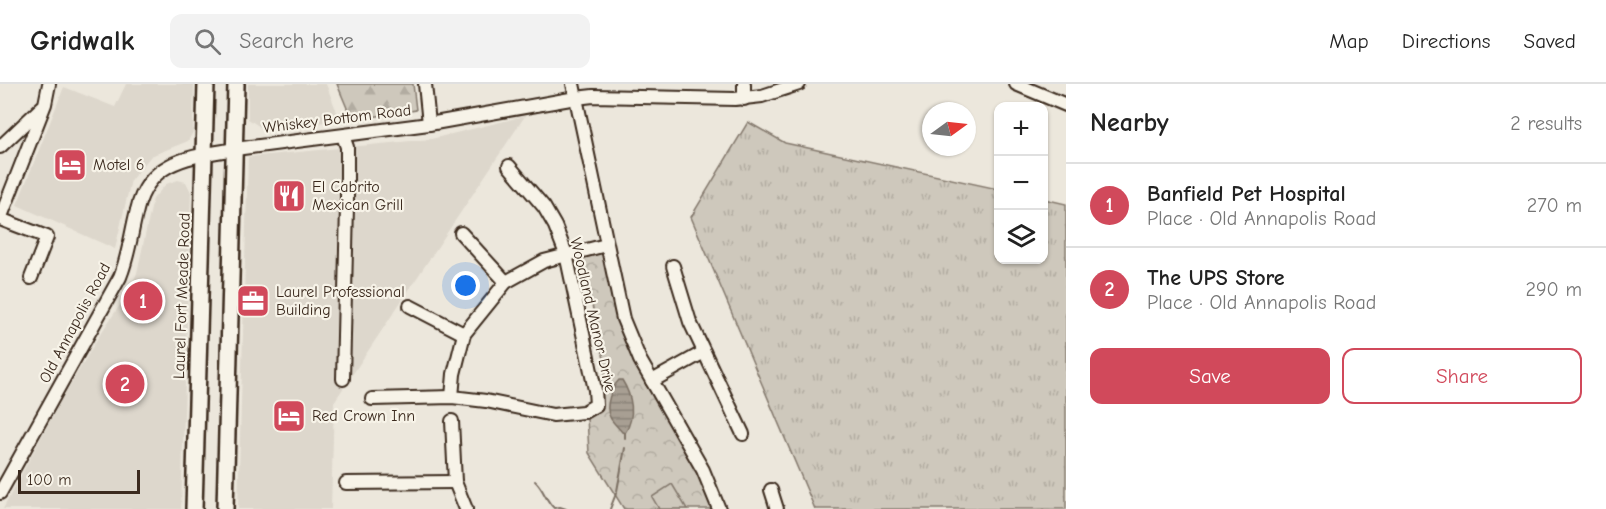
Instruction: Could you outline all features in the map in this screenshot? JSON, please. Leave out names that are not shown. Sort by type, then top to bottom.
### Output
[{"type":"main road","name":"Laurel Fort Meade Road","points":[[194,509],[206,84]]},
{"type":"main road","points":[[225,509],[236,84]]},
{"type":"street","points":[[31,278],[47,237],[0,219],[45,104],[49,84]]},
{"type":"street","points":[[424,84],[429,124]]},
{"type":"street","points":[[573,84],[623,319],[640,360],[703,470],[719,509]]},
{"type":"street","points":[[744,84],[744,99]]},
{"type":"street","name":"Whiskey Bottom Road","points":[[235,149],[429,124],[593,96],[744,99],[799,84]]},
{"type":"street","points":[[1016,84],[1066,105]]},
{"type":"street","points":[[0,147],[45,104]]},
{"type":"street","points":[[343,136],[346,147],[347,206],[343,379]]},
{"type":"street","name":"Old Annapolis Road","points":[[0,493],[4,475],[114,290],[126,263],[141,193],[150,179],[172,164],[204,154],[235,149]]},
{"type":"street","name":"Woodland Manor Drive","points":[[372,399],[452,397],[486,401],[553,415],[584,412],[596,405],[595,390],[566,254],[555,226],[544,207],[509,166]]},
{"type":"street","points":[[461,233],[506,282]]},
{"type":"street","points":[[452,397],[454,374],[464,334],[506,282],[544,261],[606,245]]},
{"type":"street","points":[[673,266],[690,322],[743,434]]},
{"type":"street","points":[[410,306],[464,334]]},
{"type":"street","points":[[652,381],[704,352]]},
{"type":"street","points":[[452,422],[455,482],[466,509]]},
{"type":"street","points":[[346,483],[455,482]]},
{"type":"street","points":[[771,490],[777,509]]},
{"type":"shaded area","points":[[126,84],[194,84],[193,132],[188,141],[151,156],[131,180],[115,249],[17,205],[64,87],[115,107]]},
{"type":"shaded area","points":[[248,84],[326,84],[340,120],[265,130],[248,119]]},
{"type":"shaded area","points":[[525,116],[334,402],[331,509],[238,509],[248,157],[431,139]]},
{"type":"shaded area","points":[[178,180],[186,182],[191,192],[181,509],[3,509],[60,402],[99,336],[128,293],[137,273],[153,199],[166,184]]},
{"type":"shaded area","points":[[619,380],[622,380],[625,386],[632,413],[625,433],[614,423],[608,413],[610,397]]},
{"type":"green space","points":[[337,84],[413,84],[416,110],[352,120]]},
{"type":"green space","points":[[748,122],[785,143],[994,188],[994,264],[1048,264],[1048,200],[1066,204],[1066,509],[815,509],[691,217]]},
{"type":"green space","points":[[606,245],[623,319],[719,509],[624,509],[589,453],[587,417],[596,413],[603,401],[602,389],[606,368],[580,251]]},
{"type":"green space","points":[[672,484],[687,509],[659,509],[652,497]]},
{"type":"waterway","points":[[625,433],[625,438]]},
{"type":"waterway","points":[[610,509],[617,491],[625,448]]},
{"type":"waterway","points":[[535,481],[554,508],[566,509]]},
{"type":"place","name":"Motel 6","points":[[70,165]]},
{"type":"place","name":"El Cabrito Mexican Grill","points":[[289,196]]},
{"type":"place","name":"Banfield Pet Hospital","points":[[143,301]]},
{"type":"place","name":"Laurel Professional Building","points":[[253,301]]},
{"type":"place","name":"The UPS Store","points":[[125,384]]},
{"type":"place","name":"Red Crown Inn","points":[[289,416]]}]
